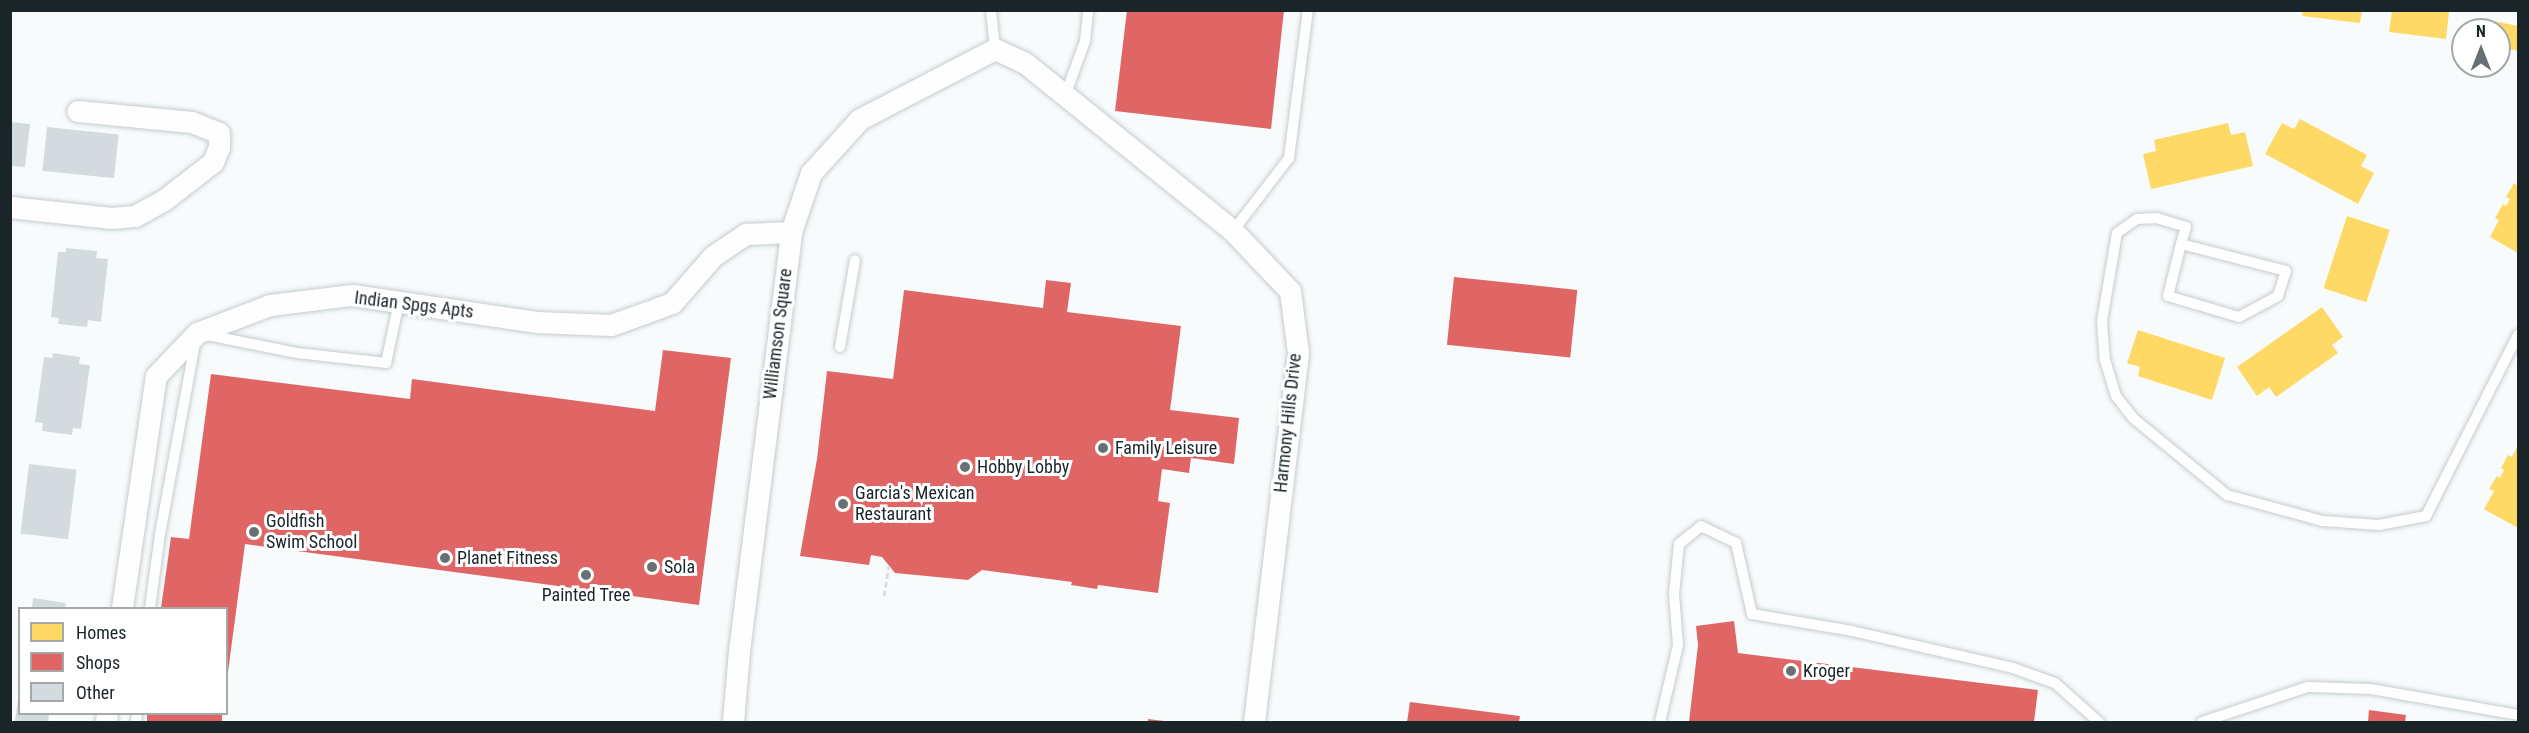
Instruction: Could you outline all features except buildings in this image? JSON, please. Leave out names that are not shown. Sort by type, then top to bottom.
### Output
[{"type":"street","name":"Harmony Hills Drive","points":[[995,49],[1025,63],[1233,231],[1290,291],[1298,353],[1254,723]]},
{"type":"street","name":"Williamson Square","points":[[733,723],[791,232],[811,173],[860,118],[995,49]]},
{"type":"street","points":[[10,207],[111,218],[135,216],[164,200],[213,162],[219,147],[219,133],[192,122],[78,111]]},
{"type":"street","name":"Indian Spgs Apts","points":[[122,607],[156,376],[197,333],[270,305],[352,295],[536,322],[610,326],[672,303],[713,256],[746,234],[791,232]]},
{"type":"lane","points":[[991,10],[995,49]]},
{"type":"lane","points":[[1065,96],[1085,41],[1088,10]]},
{"type":"lane","points":[[1233,231],[1289,158],[1308,10]]},
{"type":"lane","points":[[2181,244],[2286,271],[2278,296],[2239,317],[2168,296],[2181,244],[2186,227],[2157,218],[2137,219],[2117,233],[2102,321],[2105,360],[2116,396],[2133,418],[2227,495],[2323,521],[2379,525],[2426,516],[2518,335]]},
{"type":"lane","points":[[840,347],[855,260]]},
{"type":"lane","points":[[150,607],[160,534],[197,333],[297,353],[386,363],[399,302]]},
{"type":"lane","points":[[1660,723],[1678,645],[1674,594],[1678,544],[1701,526],[1736,543],[1752,614],[1852,631],[2013,668],[2055,683],[2099,723]]},
{"type":"lane","points":[[2202,723],[2308,687],[2371,688],[2518,715]]},
{"type":"path","points":[[884,596],[889,565]]},
{"type":"place","name":"Family Leisure","points":[[1103,448]]},
{"type":"place","name":"Hobby Lobby","points":[[965,467]]},
{"type":"place","name":"Garcia's Mexican Restaurant","points":[[843,504]]},
{"type":"place","name":"Goldfish Swim School","points":[[254,532]]},
{"type":"place","name":"Planet Fitness","points":[[445,558]]},
{"type":"place","name":"Sola","points":[[652,567]]},
{"type":"place","name":"Painted Tree","points":[[586,575]]},
{"type":"place","name":"Kroger","points":[[1791,671]]}]
